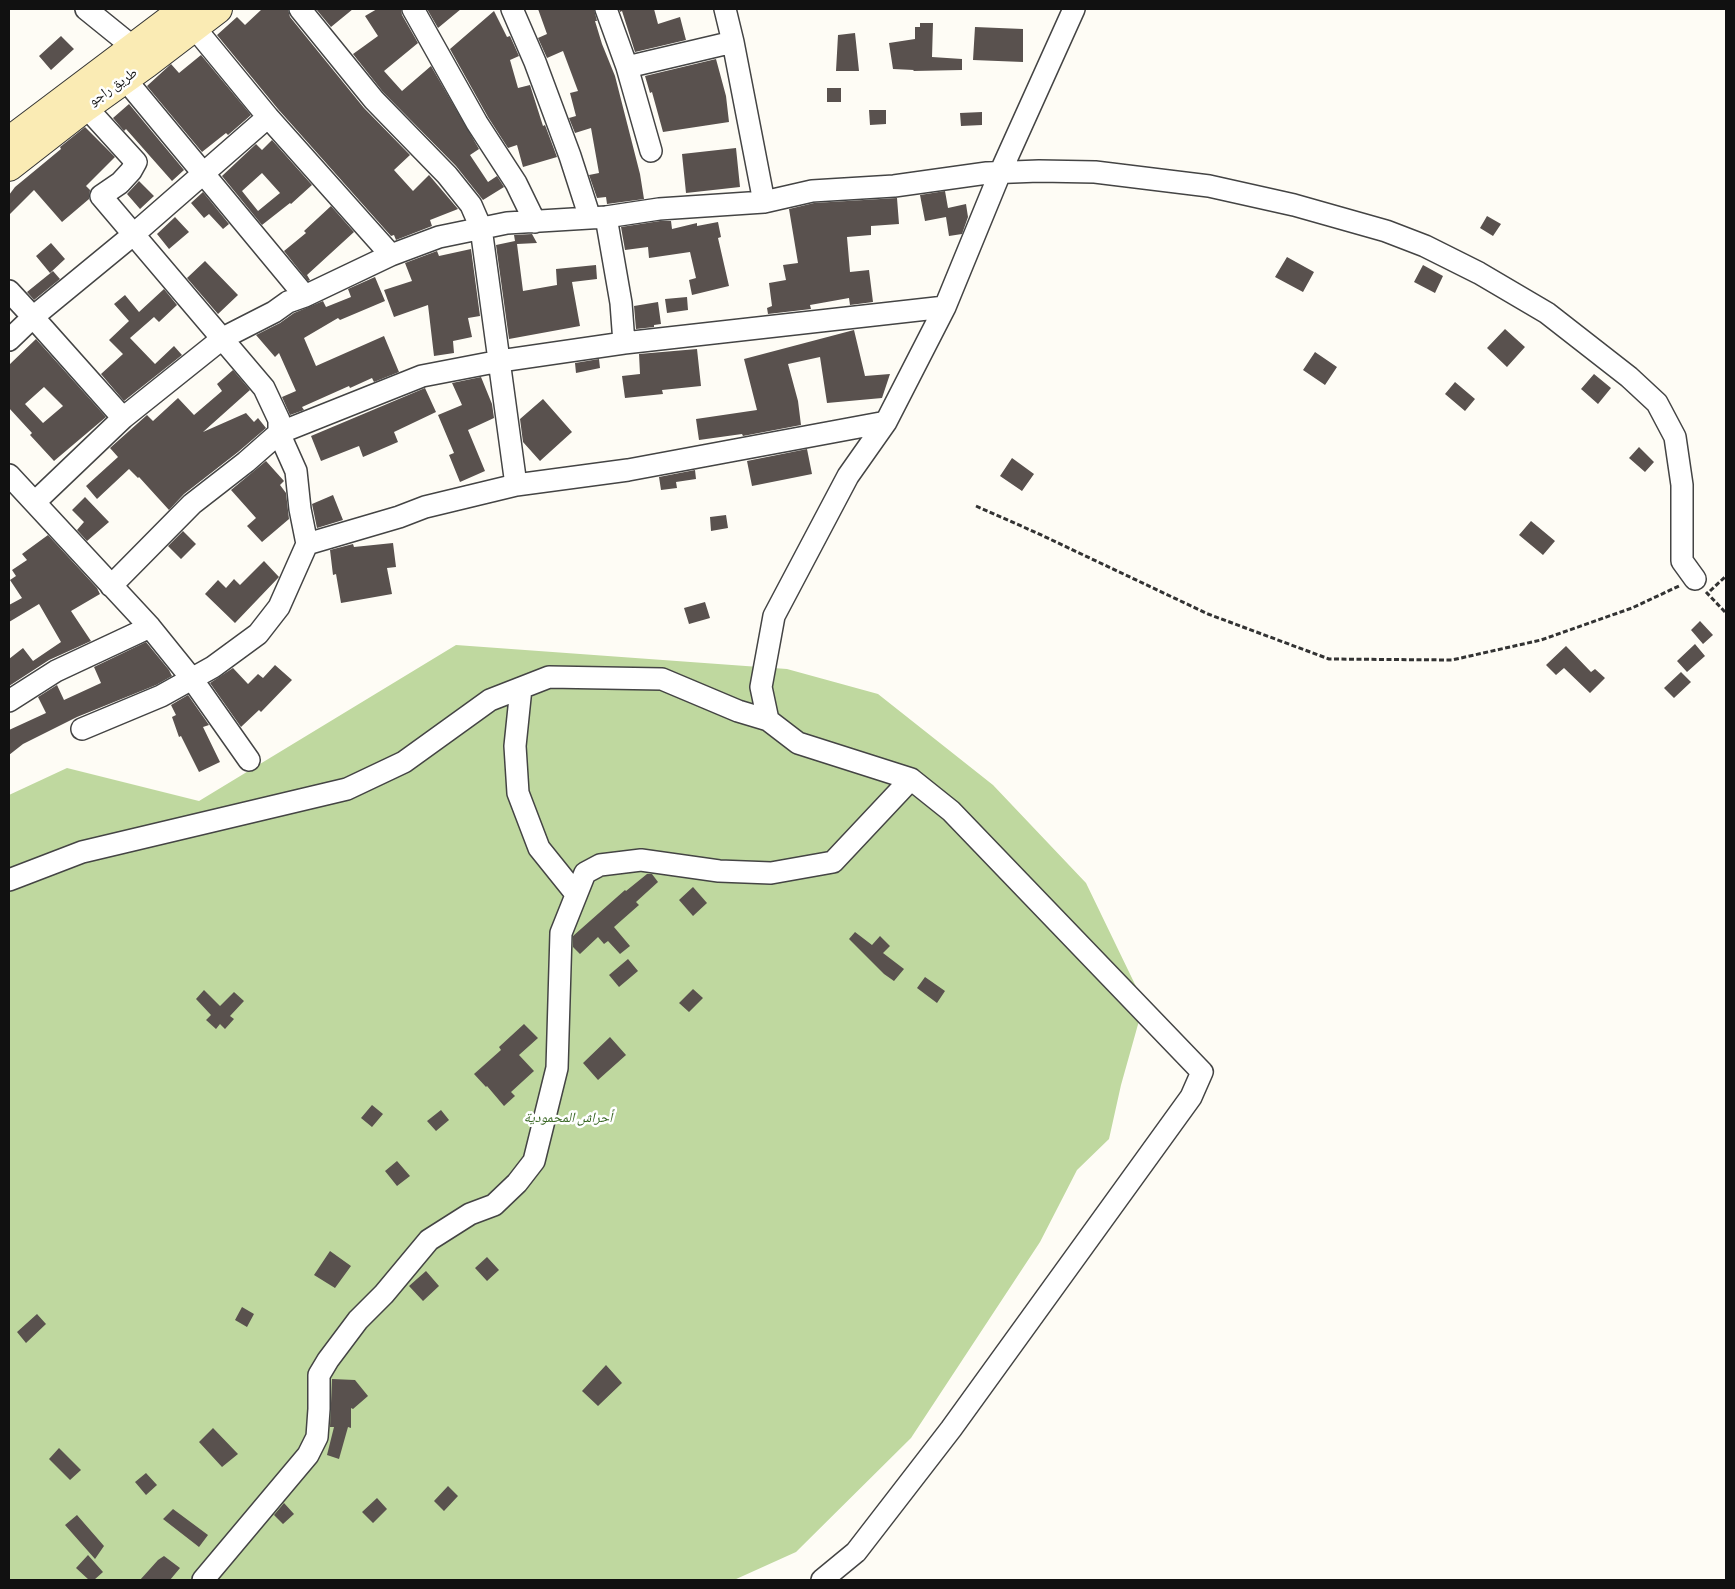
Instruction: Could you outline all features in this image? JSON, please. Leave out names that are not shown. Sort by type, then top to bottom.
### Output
[{"type":"main road","name":"طريق راجو","points":[[9,167],[86,107],[189,18],[218,9]]},
{"type":"main road","name":"طريق راجو","points":[[9,141],[135,63]]},
{"type":"street","points":[[86,9],[135,63],[203,174],[305,296]]},
{"type":"street","points":[[300,9],[374,100],[447,175],[471,205],[481,228],[516,485]]},
{"type":"street","points":[[413,9],[477,122],[516,183],[535,222]]},
{"type":"street","points":[[512,9],[570,156],[598,218],[621,303],[624,343]]},
{"type":"street","points":[[606,9],[627,66],[651,152]]},
{"type":"street","points":[[725,9],[764,202]]},
{"type":"street","points":[[768,720],[761,687],[774,616],[848,476],[886,422],[945,307],[1000,173],[1074,9]]},
{"type":"street","points":[[189,18],[268,117],[391,255]]},
{"type":"street","points":[[627,66],[733,42]]},
{"type":"street","points":[[82,729],[161,696],[213,667],[258,634],[279,607],[307,544],[300,509],[296,471],[279,433],[279,420],[264,388],[100,196],[120,183],[136,162],[86,107]]},
{"type":"street","points":[[9,340],[33,317],[134,234],[268,117]]},
{"type":"street","points":[[35,502],[123,418],[223,338],[274,312],[288,302],[305,296],[391,255],[439,237],[507,223],[598,218],[659,209],[764,202],[812,191],[894,186],[1000,173],[1039,171],[1095,172],[1209,186],[1294,205],[1386,231],[1424,246],[1496,283],[1547,313],[1628,376],[1657,403],[1675,436],[1682,485],[1682,562],[1702,586]]},
{"type":"street","points":[[9,292],[123,418]]},
{"type":"street","points":[[111,586],[192,504],[246,462],[279,433],[422,376],[500,361],[624,343],[945,307]]},
{"type":"street","points":[[307,544],[399,517],[425,507],[516,485],[628,470],[886,422]]},
{"type":"street","points":[[9,475],[150,627],[192,679],[249,760]]},
{"type":"street","points":[[9,702],[56,670],[150,627]]},
{"type":"street","points":[[9,880],[82,852],[347,789],[404,762],[490,700],[549,677],[662,679],[738,711],[768,720],[798,743],[911,779],[951,811],[1202,1072],[1191,1096],[951,1429],[856,1552],[822,1580]]},
{"type":"street","points":[[520,688],[515,746],[518,793],[539,848],[576,894]]},
{"type":"street","points":[[203,1580],[308,1455],[317,1436],[320,1409],[319,1375],[358,1320],[384,1294],[429,1240],[470,1214],[494,1205],[517,1184],[534,1161],[557,1068],[561,933],[585,873],[600,865],[641,860],[719,871],[771,873],[833,862],[911,779]]},
{"type":"path","points":[[976,506],[1208,614],[1329,659],[1452,660],[1541,640],[1702,586],[1726,576]]},
{"type":"path","points":[[1702,586],[1726,613]]},
{"type":"green space","name":"أحراش المحمودية","points":[[456,645],[787,669],[878,694],[993,785],[1086,883],[1144,1003],[1121,1085],[1109,1139],[1077,1170],[1040,1242],[911,1438],[796,1552],[734,1580],[9,1580],[9,795],[67,768],[199,801]]},
{"type":"building","points":[[262,9],[288,9],[290,17],[364,108],[410,155],[394,170],[413,191],[429,175],[458,209],[430,220],[432,226],[396,240],[394,235],[391,236],[278,109],[217,35],[237,17],[245,25]]},
{"type":"building","points":[[316,9],[353,9],[331,27]]},
{"type":"building","points":[[377,9],[401,9],[402,15],[418,43],[384,71],[402,91],[431,66],[479,149],[470,155],[488,182],[497,176],[504,187],[483,200],[456,166],[383,92],[353,54],[378,36],[365,16]]},
{"type":"building","points":[[427,9],[461,9],[438,28]]},
{"type":"building","points":[[538,9],[594,9],[597,21],[595,21],[602,44],[615,76],[640,174],[644,199],[607,204],[606,197],[597,198],[589,175],[599,173],[591,128],[575,133],[569,118],[576,116],[570,93],[578,91],[563,51],[547,58],[538,38],[547,34]]},
{"type":"building","points":[[619,9],[654,9],[658,24],[680,17],[686,40],[635,52],[622,11],[620,12]]},
{"type":"building","points":[[494,11],[507,37],[510,36],[519,56],[510,60],[518,88],[530,85],[543,126],[545,125],[557,157],[523,167],[517,145],[508,148],[488,117],[450,49]]},
{"type":"building","points":[[920,23],[933,23],[932,57],[962,59],[962,70],[913,71],[893,69],[889,43],[915,39],[915,27],[920,27]]},
{"type":"building","points":[[975,27],[1023,29],[1023,62],[973,60]]},
{"type":"building","points":[[855,33],[859,71],[836,71],[838,35]]},
{"type":"building","points":[[61,36],[74,49],[51,70],[39,56]]},
{"type":"building","points":[[201,55],[251,115],[228,135],[226,133],[202,152],[147,86],[171,64],[179,73]]},
{"type":"building","points":[[716,59],[726,96],[729,122],[663,132],[652,92],[650,93],[645,76]]},
{"type":"building","points":[[827,88],[841,88],[841,102],[827,102]]},
{"type":"building","points":[[129,104],[184,170],[172,181],[126,129],[124,131],[113,118]]},
{"type":"building","points":[[869,110],[886,110],[886,124],[870,125]]},
{"type":"building","points":[[982,112],[982,125],[961,126],[960,113]]},
{"type":"building","points":[[85,127],[115,157],[86,186],[90,190],[89,199],[62,222],[34,190],[9,215],[9,195],[15,187]]},
{"type":"building","points":[[272,140],[312,185],[291,204],[262,225],[222,176],[256,144],[262,150]],"holes":[[[262,173],[280,193],[258,211],[242,191]]]},
{"type":"building","points":[[736,148],[740,187],[686,193],[682,154]]},
{"type":"building","points":[[139,181],[154,196],[140,209],[127,194]]},
{"type":"building","points":[[945,191],[948,208],[966,204],[968,217],[962,234],[949,236],[946,217],[925,221],[920,195]]},
{"type":"building","points":[[203,192],[229,224],[223,229],[209,214],[204,218],[191,203]]},
{"type":"building","points":[[897,198],[899,224],[871,226],[871,235],[847,237],[850,272],[869,270],[873,302],[850,305],[849,298],[810,305],[811,309],[768,314],[767,308],[772,306],[769,283],[786,280],[783,265],[798,263],[789,209],[814,203]]},
{"type":"building","points":[[331,206],[354,232],[307,275],[310,280],[308,281],[284,251],[306,233],[304,231]]},
{"type":"building","points":[[1487,216],[1501,224],[1493,236],[1480,228]]},
{"type":"building","points":[[175,217],[189,232],[169,249],[157,234]]},
{"type":"building","points":[[671,221],[672,229],[697,223],[697,226],[718,222],[721,237],[718,238],[729,286],[692,295],[689,280],[696,278],[690,252],[649,258],[648,247],[625,250],[621,227]]},
{"type":"building","points":[[532,234],[537,243],[517,244],[523,291],[557,285],[556,269],[596,265],[597,279],[572,282],[580,326],[509,339],[496,245],[515,241],[514,235]]},
{"type":"building","points":[[51,243],[65,259],[50,273],[36,256]]},
{"type":"building","points":[[471,249],[480,316],[468,318],[472,337],[453,341],[454,353],[434,356],[428,305],[394,317],[384,290],[412,281],[405,263],[437,251],[439,256]]},
{"type":"building","points":[[1287,257],[1314,272],[1303,292],[1275,277]]},
{"type":"building","points":[[205,261],[238,295],[218,314],[187,278]]},
{"type":"building","points":[[1423,265],[1443,276],[1435,293],[1414,282]]},
{"type":"building","points":[[53,271],[60,279],[34,300],[27,292]]},
{"type":"building","points":[[375,277],[385,301],[340,320],[338,318],[304,338],[316,366],[384,336],[399,372],[374,382],[372,378],[350,388],[349,386],[302,407],[304,410],[290,415],[282,397],[296,391],[279,353],[275,357],[256,335],[280,323],[294,313],[323,301],[326,307],[351,297],[348,289]]},
{"type":"building","points":[[164,289],[177,305],[159,322],[154,317],[130,338],[155,364],[174,346],[182,355],[124,401],[101,374],[123,354],[109,340],[129,321],[114,304],[125,295],[139,312]]},
{"type":"building","points":[[687,297],[688,310],[667,313],[665,299]]},
{"type":"building","points":[[658,302],[661,324],[654,325],[654,327],[636,329],[634,306]]},
{"type":"building","points":[[1505,329],[1525,347],[1507,367],[1487,348]]},
{"type":"building","points":[[854,330],[865,376],[890,374],[882,398],[827,403],[820,357],[788,364],[798,401],[801,425],[743,436],[742,434],[699,440],[696,419],[757,410],[744,359]]},
{"type":"building","points":[[36,339],[106,417],[54,461],[9,408],[9,365]],"holes":[[[44,387],[63,406],[43,423],[25,404]]]},
{"type":"building","points":[[697,349],[701,386],[662,390],[663,394],[625,398],[622,376],[640,374],[639,354]]},
{"type":"building","points":[[1315,352],[1337,367],[1325,385],[1303,370]]},
{"type":"building","points":[[599,359],[600,368],[576,373],[575,363]]},
{"type":"building","points":[[233,370],[250,390],[203,432],[246,413],[254,422],[258,418],[266,428],[184,494],[169,510],[139,477],[129,469],[97,499],[86,486],[118,457],[110,448],[147,415],[153,421],[178,398],[194,415],[222,391],[217,384]]},
{"type":"building","points":[[1594,374],[1611,388],[1598,404],[1581,389]]},
{"type":"building","points":[[481,377],[492,404],[494,418],[468,430],[485,471],[460,482],[449,455],[454,453],[438,415],[462,405],[452,383]]},
{"type":"building","points":[[1455,382],[1475,399],[1465,411],[1445,394]]},
{"type":"building","points":[[425,388],[436,412],[394,432],[398,442],[363,457],[359,446],[321,461],[311,436]]},
{"type":"building","points":[[543,399],[572,432],[540,461],[523,442],[520,419]]},
{"type":"building","points":[[1639,447],[1654,462],[1645,472],[1629,458]]},
{"type":"building","points":[[807,449],[812,474],[752,486],[747,461]]},
{"type":"building","points":[[1012,458],[1034,474],[1022,491],[1000,476]]},
{"type":"building","points":[[266,461],[284,481],[280,485],[286,493],[289,519],[262,542],[247,526],[256,518],[231,490]]},
{"type":"building","points":[[695,470],[696,479],[676,482],[677,488],[661,490],[659,477]]},
{"type":"building","points":[[333,495],[343,520],[317,528],[312,504]]},
{"type":"building","points":[[85,497],[109,522],[87,541],[77,530],[84,522],[72,510]]},
{"type":"building","points":[[726,515],[728,528],[711,531],[710,517]]},
{"type":"building","points":[[1531,521],[1555,541],[1543,555],[1519,535]]},
{"type":"building","points":[[183,531],[196,544],[181,559],[168,546]]},
{"type":"building","points":[[48,535],[97,588],[100,594],[71,611],[91,641],[49,660],[9,686],[9,659],[23,648],[33,661],[61,642],[39,604],[9,622],[9,605],[22,598],[10,580],[16,576],[12,570],[27,560],[22,554]]},
{"type":"building","points":[[393,543],[396,567],[387,568],[392,594],[341,603],[336,574],[333,575],[330,550],[353,544],[354,547]]},
{"type":"building","points":[[264,561],[279,577],[235,623],[205,594],[218,580],[226,588],[234,579],[240,585]]},
{"type":"building","points":[[705,602],[710,618],[689,624],[684,608]]},
{"type":"building","points":[[1700,621],[1713,635],[1703,644],[1691,630]]},
{"type":"building","points":[[146,642],[172,676],[156,685],[77,717],[23,744],[9,755],[9,730],[46,713],[38,697],[57,685],[64,700],[101,683],[94,667]]},
{"type":"building","points":[[1695,644],[1705,656],[1687,672],[1677,661]]},
{"type":"building","points":[[1566,646],[1591,672],[1595,669],[1605,678],[1590,693],[1564,668],[1556,675],[1546,665]]},
{"type":"building","points":[[275,665],[292,680],[261,712],[259,710],[241,727],[210,683],[233,668],[248,684],[258,674],[263,678]]},
{"type":"building","points":[[1681,672],[1691,682],[1674,698],[1664,688]]},
{"type":"building","points":[[188,695],[209,725],[203,727],[220,762],[199,772],[181,736],[179,737],[172,717],[176,715],[171,705]]},
{"type":"building","points":[[647,874],[652,874],[658,882],[636,902],[639,905],[614,927],[630,946],[620,954],[608,941],[604,944],[598,937],[580,954],[573,947],[573,936],[625,890]]},
{"type":"building","points":[[693,887],[707,903],[693,916],[679,900]]},
{"type":"building","points":[[855,932],[872,945],[880,936],[890,946],[883,953],[904,969],[894,981],[884,974],[849,939]]},
{"type":"building","points":[[628,959],[638,971],[619,987],[609,975]]},
{"type":"building","points":[[925,977],[945,991],[937,1003],[917,988]]},
{"type":"building","points":[[693,989],[703,998],[689,1012],[679,1003]]},
{"type":"building","points":[[204,990],[220,1006],[234,992],[244,1001],[230,1016],[234,1019],[225,1029],[220,1024],[216,1029],[206,1020],[211,1015],[196,999]]},
{"type":"building","points":[[524,1024],[538,1038],[519,1055],[534,1071],[511,1092],[515,1096],[504,1106],[474,1074],[501,1050],[499,1047]]},
{"type":"building","points":[[610,1037],[626,1055],[598,1080],[583,1063]]},
{"type":"building","points":[[372,1105],[383,1114],[372,1127],[361,1118]]},
{"type":"building","points":[[441,1110],[449,1120],[436,1131],[427,1121]]},
{"type":"building","points":[[397,1161],[410,1176],[397,1186],[385,1171]]},
{"type":"building","points":[[330,1251],[351,1266],[335,1288],[314,1275]]},
{"type":"building","points":[[487,1257],[499,1270],[487,1281],[475,1268]]},
{"type":"building","points":[[426,1271],[439,1286],[423,1301],[409,1286]]},
{"type":"building","points":[[242,1307],[254,1314],[247,1327],[235,1320]]},
{"type":"building","points":[[37,1314],[46,1324],[26,1343],[17,1332]]},
{"type":"building","points":[[606,1365],[622,1383],[598,1406],[582,1391]]},
{"type":"building","points":[[332,1379],[355,1380],[368,1396],[353,1409],[351,1408],[351,1428],[348,1427],[339,1459],[327,1455],[334,1427],[330,1427]]},
{"type":"building","points":[[213,1428],[238,1454],[222,1467],[199,1442]]},
{"type":"building","points":[[59,1448],[81,1470],[70,1480],[49,1459]]},
{"type":"building","points":[[146,1473],[157,1485],[146,1495],[135,1482]]},
{"type":"building","points":[[448,1486],[458,1496],[444,1511],[434,1501]]},
{"type":"building","points":[[377,1498],[387,1509],[373,1523],[362,1512]]},
{"type":"building","points":[[284,1503],[294,1514],[283,1524],[274,1515]]},
{"type":"building","points":[[173,1509],[208,1535],[199,1547],[163,1519]]},
{"type":"building","points":[[77,1515],[104,1546],[95,1559],[65,1525]]},
{"type":"building","points":[[88,1555],[103,1572],[94,1580],[89,1580],[76,1568]]},
{"type":"building","points":[[164,1556],[180,1568],[170,1580],[140,1580],[158,1560]]}]
